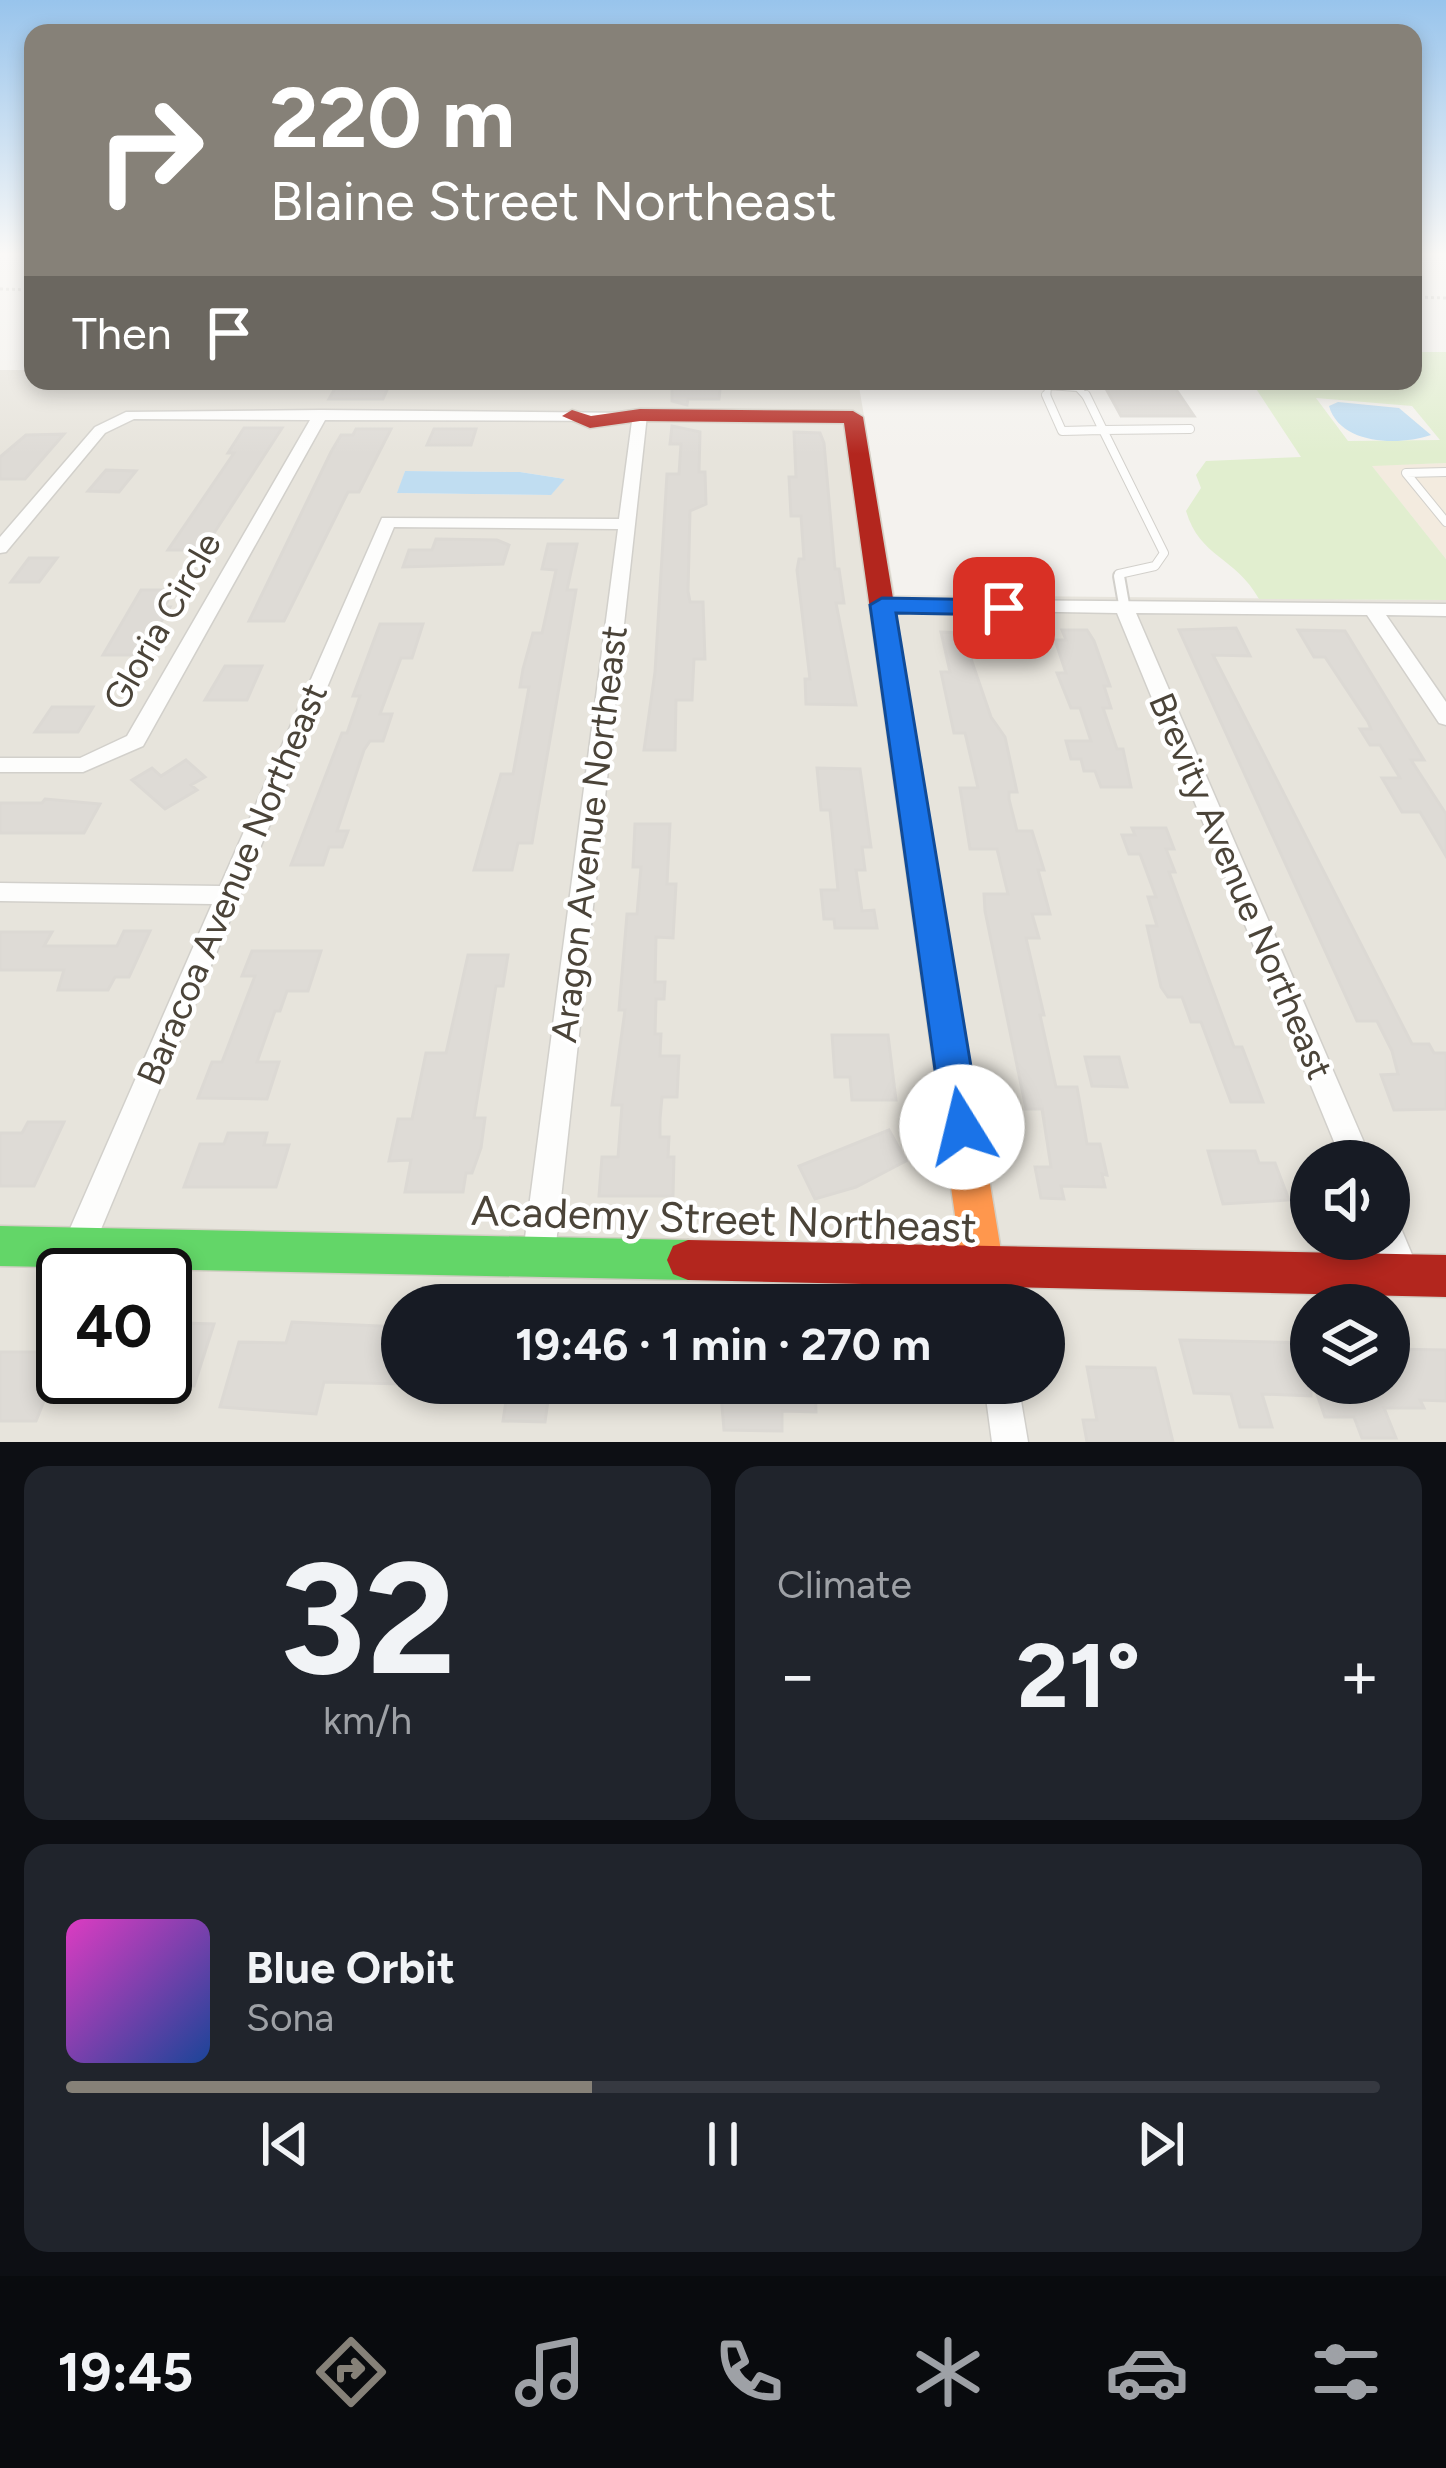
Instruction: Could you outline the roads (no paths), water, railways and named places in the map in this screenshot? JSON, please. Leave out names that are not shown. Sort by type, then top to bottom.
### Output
[{"type":"street","name":"Gloria Circle","points":[[0,765],[83,765],[135,741],[321,414]]},
{"type":"street","points":[[0,548],[100,430],[120,418],[572,416],[584,422],[635,416],[854,417],[986,1284]]},
{"type":"street","name":"Aragon Avenue Northeast","points":[[539,1253],[627,524],[635,416]]},
{"type":"street","name":"Baracoa Avenue Northeast","points":[[77,1247],[388,522],[627,524]]},
{"type":"street","points":[[882,605],[1446,610]]},
{"type":"street","name":"Brevity Avenue Northeast","points":[[1125,610],[1348,1140]]},
{"type":"street","points":[[1374,611],[1446,718]]},
{"type":"street","points":[[0,892],[226,896]]},
{"type":"street","name":"Academy Street Northeast","points":[[0,1246],[539,1253],[984,1269],[1446,1276]]},
{"type":"street","points":[[1398,1260],[1405,1276]]},
{"type":"street","points":[[1004,1404],[1010,1442]]},
{"type":"lane","points":[[1047,390],[1062,431],[1190,429]]},
{"type":"lane","points":[[1079,390],[1164,553],[1155,566],[1119,574],[1125,610]]},
{"type":"lane","points":[[1446,472],[1406,473],[1446,522]]},
{"type":"water","points":[[1338,402],[1399,408],[1431,435],[1388,441],[1358,435],[1335,419],[1329,406]]},
{"type":"water","points":[[405,471],[520,472],[565,479],[551,495],[397,493]]}]
